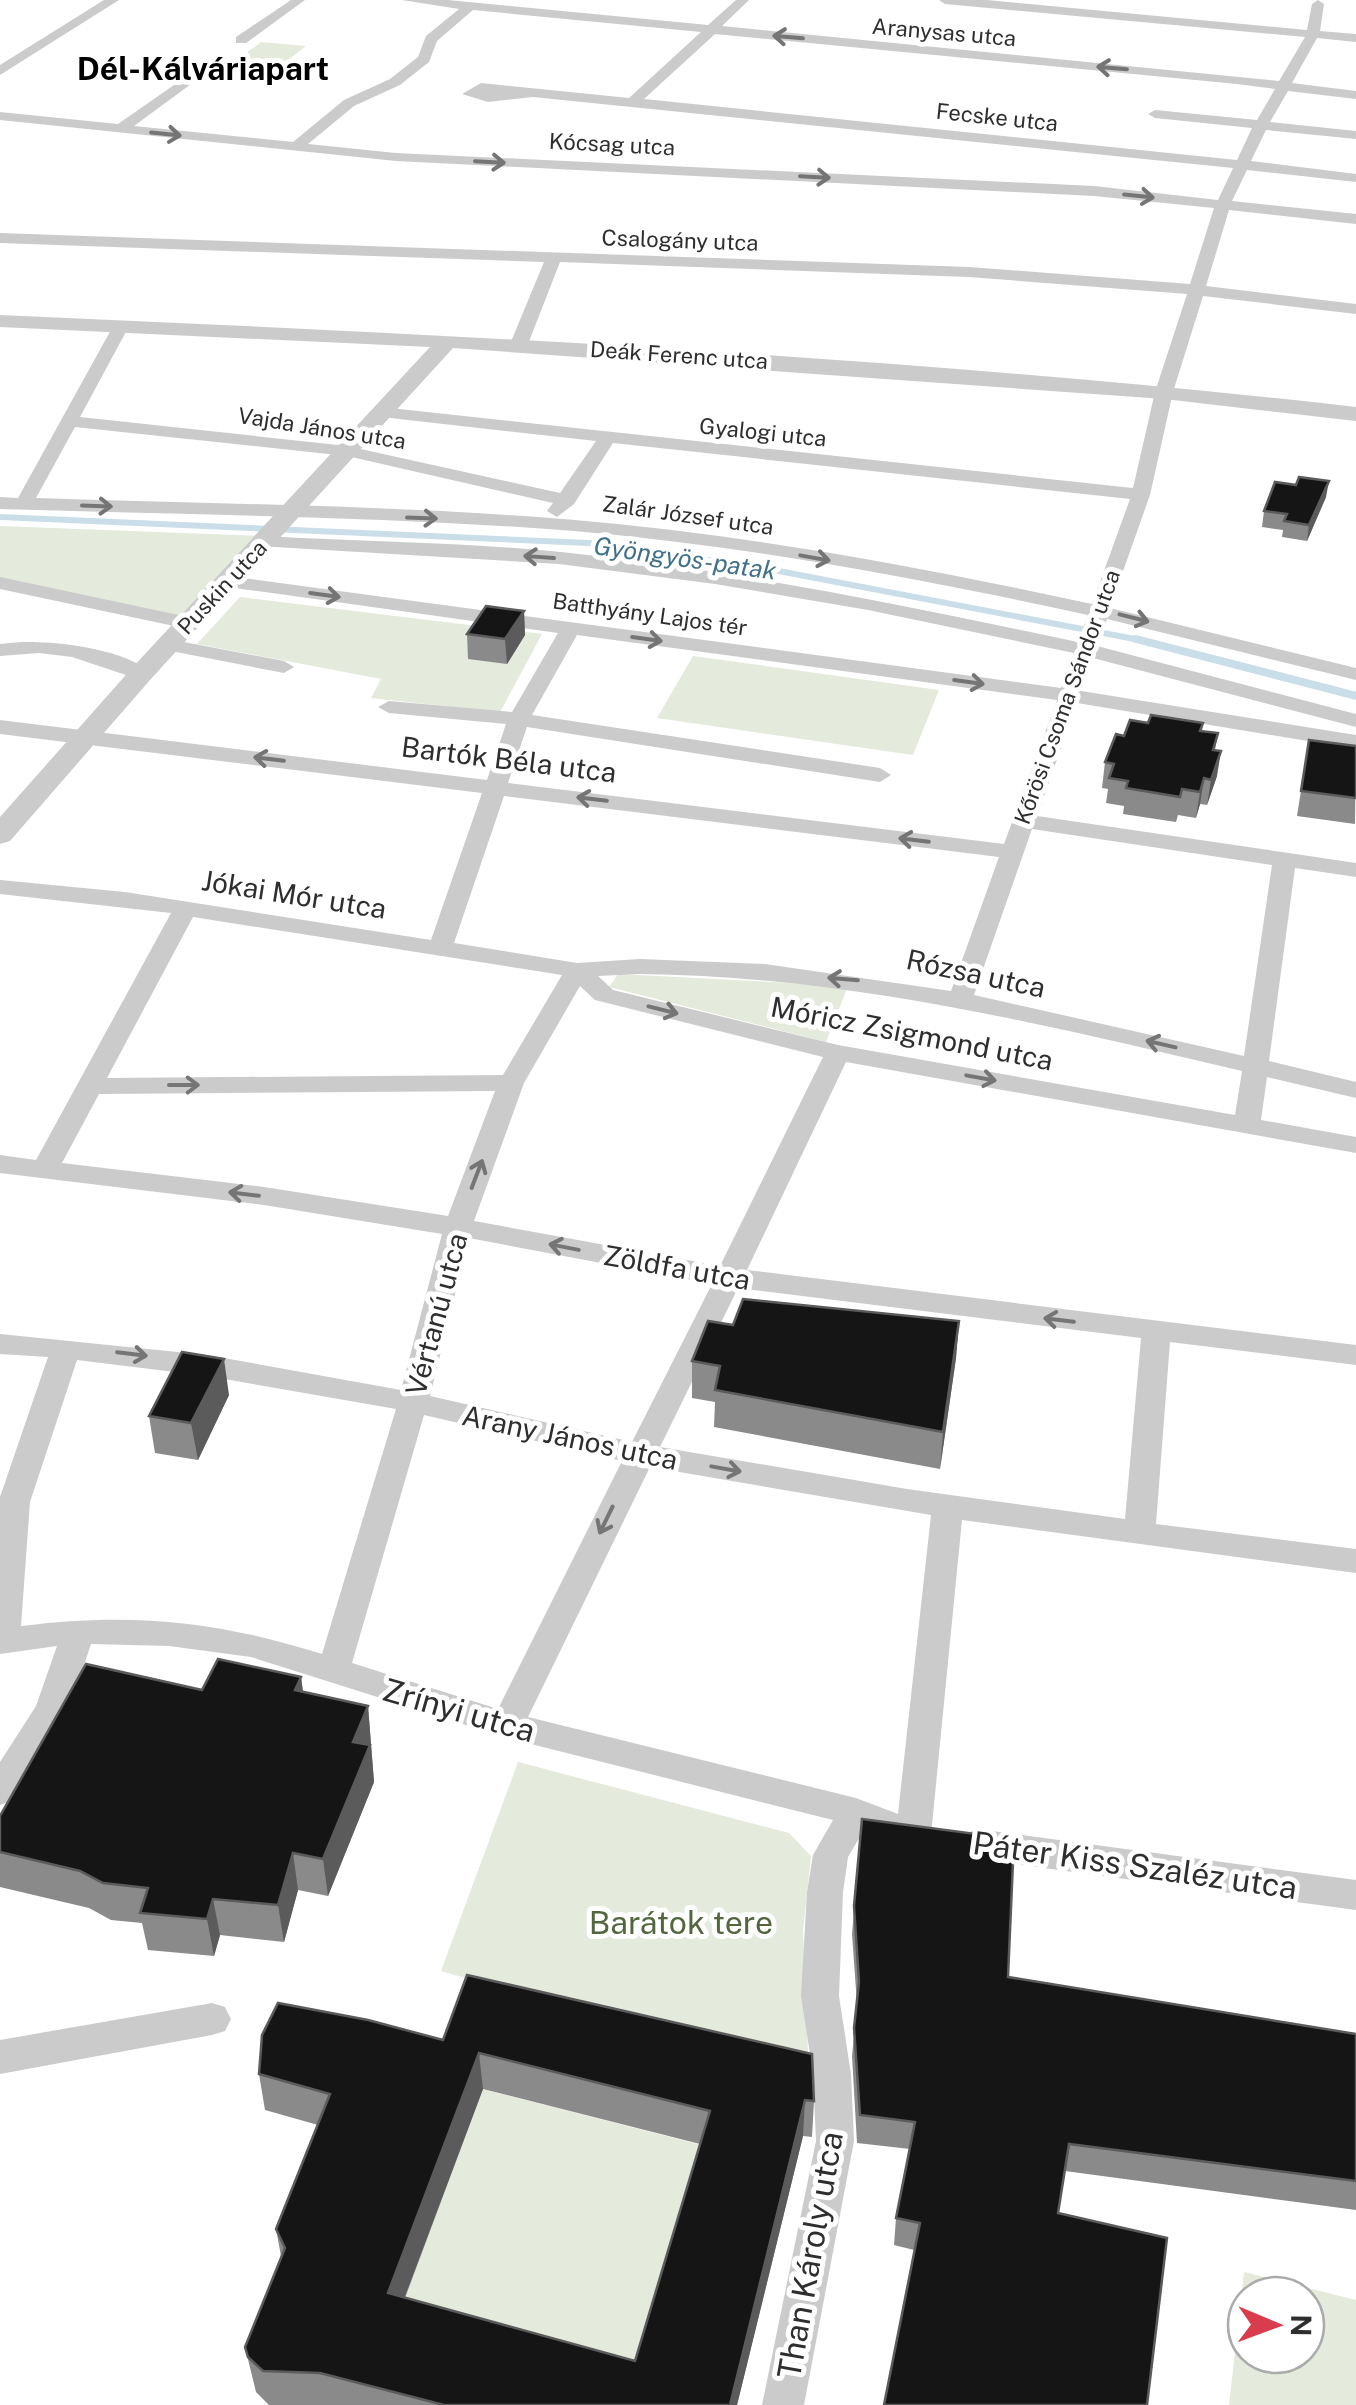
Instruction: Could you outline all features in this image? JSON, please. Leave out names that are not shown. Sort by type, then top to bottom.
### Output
[{"type":"street","points":[[0,71],[113,0]]},
{"type":"street","points":[[241,40],[299,0]]},
{"type":"street","name":"Aranysas utca","points":[[408,0],[1356,95]]},
{"type":"street","points":[[633,102],[743,0]]},
{"type":"street","points":[[945,0],[1356,38]]},
{"type":"street","points":[[1313,34],[1318,4]]},
{"type":"street","points":[[294,148],[349,103],[395,82],[424,59],[430,39],[470,6]]},
{"type":"street","name":"Kőrösi Csoma Sándor utca","points":[[960,999],[1141,495],[1164,392],[1223,205],[1261,125],[1313,34]]},
{"type":"street","points":[[120,129],[197,72]]},
{"type":"street","name":"Fecske utca","points":[[536,92],[1356,178]]},
{"type":"street","points":[[1156,114],[1356,135]]},
{"type":"street","name":"Kócsag utca","points":[[0,116],[414,158],[1094,191],[1356,219]]},
{"type":"street","name":"Csalogány utca","points":[[0,238],[969,272],[1195,289],[1356,309]]},
{"type":"street","points":[[519,344],[554,258]]},
{"type":"street","name":"Deák Ferenc utca","points":[[0,321],[519,344],[1164,392],[1356,414]]},
{"type":"street","points":[[24,504],[120,328]]},
{"type":"street","name":"Puskin utca","points":[[0,835],[141,674],[447,341]]},
{"type":"street","name":"Gyalogi utca","points":[[381,412],[1141,495]]},
{"type":"street","name":"Vajda János utca","points":[[66,421],[346,451],[567,500]]},
{"type":"street","points":[[547,523],[608,439]]},
{"type":"street","name":"Zalár József utca","points":[[0,503],[547,523],[663,534],[1098,613],[1356,674]]},
{"type":"street","name":"Batthyány Lajos tér","points":[[266,540],[559,558],[715,578],[1084,647],[1356,721]]},
{"type":"street","name":"Batthyány Lajos tér","points":[[228,582],[1066,695],[1356,742]]},
{"type":"street","points":[[0,583],[188,623]]},
{"type":"street","points":[[441,947],[519,720],[570,628]]},
{"type":"street","points":[[0,650],[51,645],[81,650],[141,674]]},
{"type":"street","points":[[168,645],[284,666]]},
{"type":"street","points":[[389,707],[519,720],[880,775]]},
{"type":"street","name":"Bartók Béla utca","points":[[0,727],[1011,852]]},
{"type":"street","points":[[1022,821],[1356,870]]},
{"type":"street","points":[[1247,1126],[1284,860]]},
{"type":"street","name":"Jókai Mór utca","points":[[0,886],[186,908],[577,970]]},
{"type":"street","points":[[45,1169],[186,908]]},
{"type":"street","name":"Rózsa utca","points":[[577,970],[622,966],[733,968],[870,982],[1356,1090]]},
{"type":"street","name":"Móricz Zsigmond utca","points":[[577,970],[604,996],[838,1052],[1356,1145]]},
{"type":"street","name":"Vértanú utca","points":[[333,1672],[412,1402],[458,1227],[512,1084],[577,970]]},
{"type":"street","points":[[508,1726],[638,1454],[732,1278],[838,1052]]},
{"type":"street","points":[[87,1086],[512,1084]]},
{"type":"street","name":"Zöldfa utca","points":[[0,1164],[264,1196],[732,1278],[1356,1355]]},
{"type":"street","points":[[1140,1533],[1156,1332]]},
{"type":"street","name":"Arany János utca","points":[[0,1344],[66,1348],[241,1370],[412,1402],[638,1454],[948,1509],[1356,1561]]},
{"type":"street","points":[[2,1641],[14,1502],[66,1348]]},
{"type":"street","points":[[913,1835],[948,1509]]},
{"type":"street","points":[[0,1790],[52,1710],[79,1631]]},
{"type":"street","name":"Zrínyi utca","points":[[2,1641],[79,1631],[169,1633],[251,1644],[508,1726],[856,1812],[913,1835]]},
{"type":"street","name":"Than Károly utca","points":[[784,2405],[835,2141],[832,2074],[820,1996],[821,1943],[831,1855],[856,1812]]},
{"type":"street","name":"Páter Kiss Szaléz utca","points":[[913,1835],[1356,1895]]},
{"type":"street","points":[[0,2057],[212,2019]]},
{"type":"green space","points":[[261,42],[306,46],[269,75],[223,70]]},
{"type":"green space","points":[[0,526],[264,536],[185,618],[0,578]]},
{"type":"green space","points":[[240,597],[542,634],[500,712],[371,698],[381,679],[197,644]]},
{"type":"green space","points":[[693,656],[939,690],[913,755],[657,718]]},
{"type":"green space","points":[[618,974],[848,986],[826,1042],[609,987]]},
{"type":"green space","name":"Barátok tere","points":[[518,1762],[789,1833],[811,1856],[803,1931],[809,2076],[441,1971]]},
{"type":"green space","points":[[483,2089],[709,2147],[636,2395],[393,2328]]},
{"type":"green space","points":[[1326,2292],[1356,2300],[1356,2405],[1229,2405],[1232,2375],[1326,2375]]},
{"type":"building","points":[[1299,477],[1329,481],[1309,525],[1284,521],[1287,514],[1264,511],[1275,482],[1296,485]]},
{"type":"building","points":[[486,606],[524,611],[505,639],[467,634]]},
{"type":"building","points":[[1151,715],[1203,723],[1200,731],[1218,733],[1213,750],[1221,751],[1211,780],[1204,778],[1200,792],[1182,789],[1180,797],[1126,788],[1128,781],[1109,778],[1114,764],[1105,762],[1116,734],[1124,736],[1130,720],[1148,723]]},
{"type":"building","points":[[1309,740],[1356,746],[1356,798],[1301,791]]},
{"type":"building","points":[[743,1299],[959,1321],[943,1432],[715,1390],[720,1366],[692,1361],[708,1321],[733,1325]]},
{"type":"building","points":[[182,1352],[224,1359],[191,1423],[149,1416]]},
{"type":"building","points":[[218,1659],[301,1677],[295,1690],[368,1706],[353,1742],[370,1745],[323,1859],[293,1853],[278,1905],[213,1899],[207,1919],[140,1913],[148,1888],[103,1883],[80,1871],[0,1852],[0,1816],[86,1664],[202,1690]]},
{"type":"building","points":[[862,1819],[1014,1839],[1008,1977],[1356,2034],[1356,2181],[1069,2144],[1058,2213],[1167,2238],[1147,2405],[884,2405],[920,2223],[896,2218],[915,2122],[860,2115],[854,2028],[859,1982],[854,1906]]},
{"type":"building","points":[[467,1975],[812,2054],[814,2101],[805,2100],[730,2405],[444,2405],[320,2373],[263,2371],[248,2357],[245,2347],[285,2248],[276,2229],[330,2094],[259,2074],[262,2035],[278,2003],[368,2020],[443,2040]],"holes":[[[479,2053],[710,2111],[635,2361],[388,2293]]]},
{"type":"waterway","name":"Gyöngyös-patak","points":[[0,517],[588,543],[763,568],[1140,640]]},
{"type":"waterway","name":"Gyöngyös-patak","points":[[1136,639],[1140,640]]},
{"type":"waterway","name":"Gyöngyös-patak","points":[[1140,640],[1145,641]]},
{"type":"waterway","name":"Gyöngyös-patak","points":[[1140,640],[1356,696]]},
{"type":"district","name":"Dél-Kálváriapart","points":[[203,68]]}]
